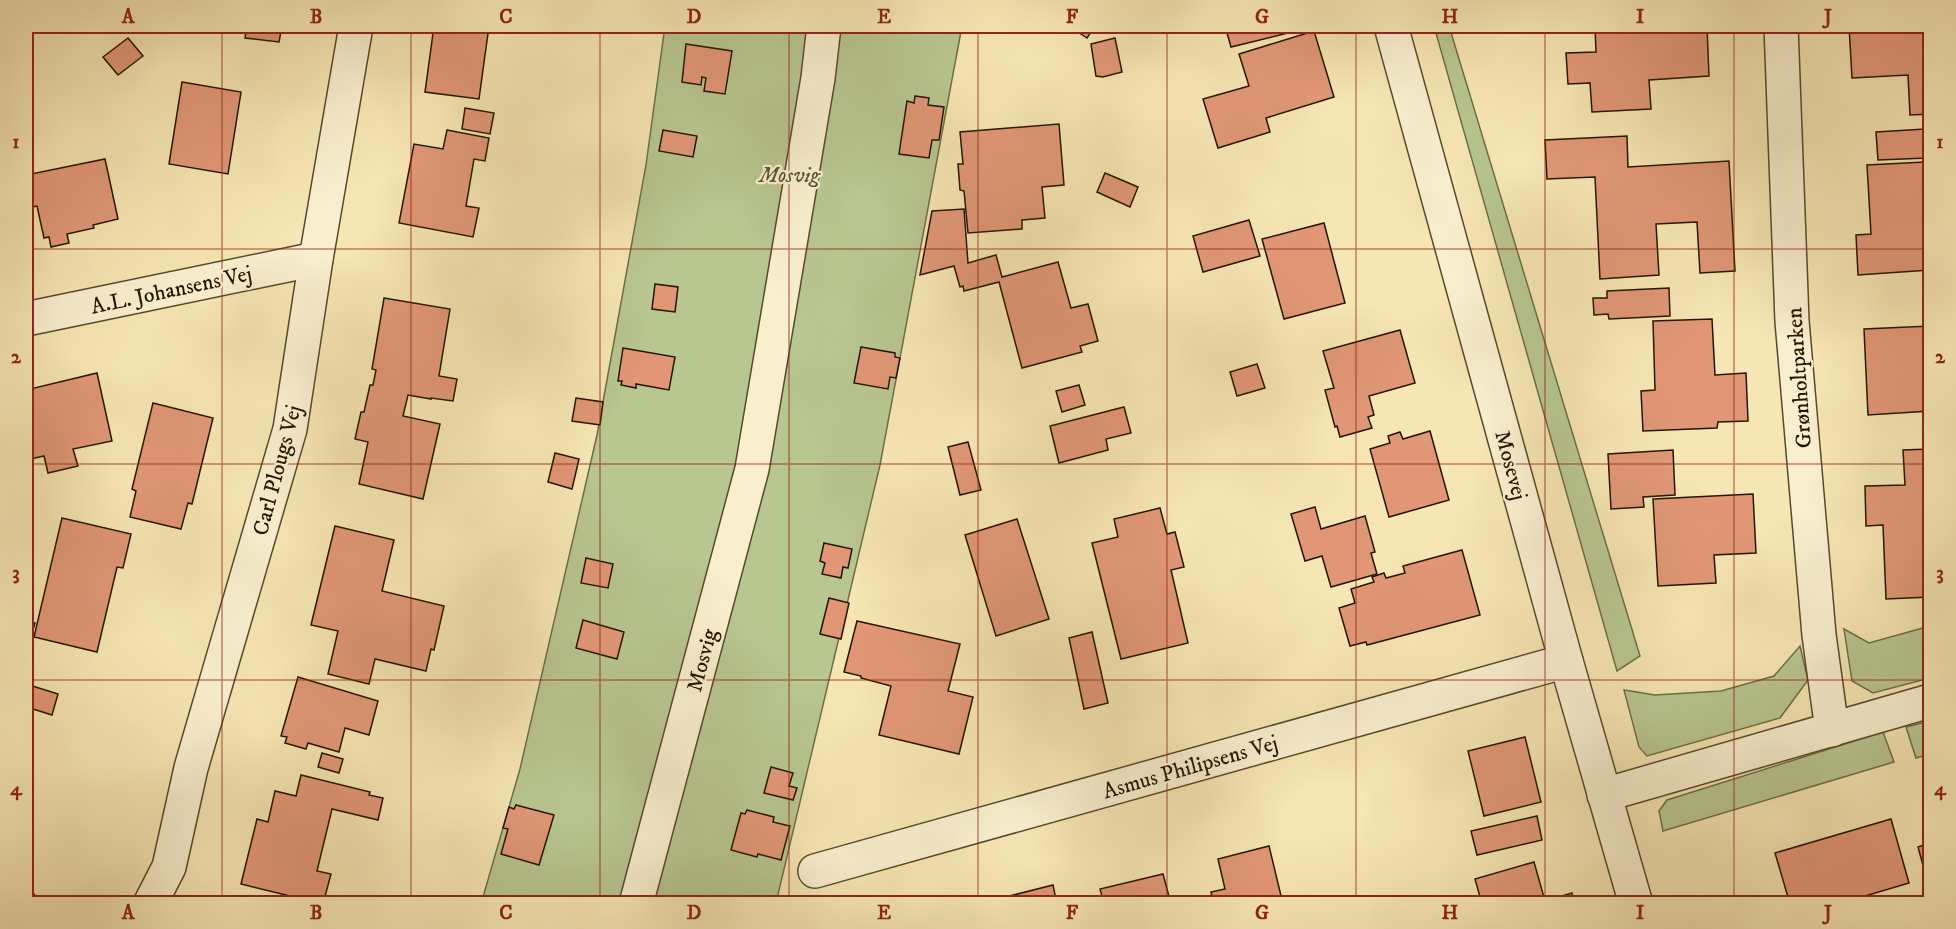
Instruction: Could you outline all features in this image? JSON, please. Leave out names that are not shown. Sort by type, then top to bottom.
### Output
[{"type":"street","name":"Carl Plougs Vej","points":[[150,903],[170,867],[191,768],[290,429],[316,259],[356,26]]},
{"type":"street","name":"Mosvig","points":[[636,903],[752,469],[818,78],[824,26]]},
{"type":"street","name":"Mosevej","points":[[1391,26],[1566,662],[1636,903]]},
{"type":"street","name":"Grønholtparken","points":[[1781,26],[1792,321],[1819,635],[1832,730]]},
{"type":"street","name":"A.L. Johansens Vej","points":[[26,319],[316,259]]},
{"type":"street","name":"Asmus Philipsens Vej","points":[[815,872],[1566,662]]},
{"type":"street","points":[[1604,795],[1930,701]]},
{"type":"green space","name":"Mosvig","points":[[665,26],[962,26],[880,465],[776,903],[481,904],[520,769],[597,435],[646,165]]},
{"type":"green space","points":[[1434,26],[1449,26],[1640,656],[1617,671]]},
{"type":"green space","points":[[1930,626],[1930,678],[1873,693],[1852,681],[1844,629],[1869,643]]},
{"type":"green space","points":[[1800,646],[1808,680],[1780,718],[1647,756],[1639,747],[1624,690],[1655,695],[1721,691],[1774,676]]},
{"type":"green space","points":[[1930,721],[1930,754],[1916,758],[1906,727]]},
{"type":"green space","points":[[1883,732],[1894,762],[1663,831],[1659,811],[1667,800]]},
{"type":"building","points":[[247,26],[282,26],[279,42],[245,38]]},
{"type":"building","points":[[434,26],[489,26],[479,99],[425,92]]},
{"type":"building","points":[[489,26],[529,26],[528,31]]},
{"type":"building","points":[[1069,26],[1095,26],[1087,38]]},
{"type":"building","points":[[1225,26],[1286,26],[1288,33],[1231,47]]},
{"type":"building","points":[[1595,26],[1707,26],[1709,76],[1649,80],[1651,109],[1592,112],[1590,83],[1568,84],[1566,53],[1596,52]]},
{"type":"building","points":[[1849,26],[1930,26],[1930,114],[1910,115],[1908,75],[1852,78]]},
{"type":"building","points":[[1314,31],[1334,97],[1266,118],[1270,132],[1218,148],[1203,99],[1249,86],[1239,54]]},
{"type":"building","points":[[128,38],[143,56],[118,75],[103,57]]},
{"type":"building","points":[[1115,38],[1122,72],[1103,77],[1096,76],[1091,44]]},
{"type":"building","points":[[686,44],[732,51],[725,94],[704,91],[706,78],[702,77],[701,85],[682,82]]},
{"type":"building","points":[[182,82],[241,92],[228,174],[169,164]]},
{"type":"building","points":[[915,96],[929,98],[928,105],[944,107],[939,140],[932,140],[929,158],[899,154],[907,101],[914,103]]},
{"type":"building","points":[[465,108],[494,113],[490,134],[462,129]]},
{"type":"building","points":[[1059,124],[1064,185],[1042,187],[1045,218],[1022,220],[1022,229],[968,233],[964,191],[960,190],[958,164],[963,164],[960,132]]},
{"type":"building","points":[[1925,129],[1927,158],[1878,160],[1876,132]]},
{"type":"building","points":[[447,130],[489,138],[485,161],[474,159],[466,206],[479,208],[473,237],[399,223],[414,144],[443,149]]},
{"type":"building","points":[[663,130],[697,136],[693,157],[659,151]]},
{"type":"building","points":[[1627,136],[1628,167],[1729,161],[1735,271],[1700,273],[1697,222],[1656,224],[1659,275],[1600,279],[1595,177],[1547,179],[1545,140]]},
{"type":"building","points":[[105,159],[118,219],[93,225],[94,228],[67,234],[69,243],[51,247],[49,237],[44,238],[37,206],[26,208],[26,175]]},
{"type":"building","points":[[1925,162],[1930,270],[1858,275],[1856,235],[1871,234],[1867,165]]},
{"type":"building","points":[[1105,173],[1138,187],[1130,207],[1097,192]]},
{"type":"building","points":[[964,209],[968,263],[996,255],[1002,277],[1058,262],[1071,308],[1088,304],[1098,341],[1080,346],[1082,352],[1022,368],[999,282],[964,291],[963,286],[960,287],[954,266],[920,275],[932,211]]},
{"type":"building","points":[[1249,220],[1260,256],[1203,272],[1193,236]]},
{"type":"building","points":[[1324,223],[1345,303],[1284,319],[1262,239]]},
{"type":"building","points":[[655,284],[678,287],[675,312],[652,309]]},
{"type":"building","points":[[1669,288],[1670,316],[1609,319],[1608,314],[1594,315],[1593,298],[1607,298],[1607,291]]},
{"type":"building","points":[[384,298],[450,309],[439,376],[457,379],[453,401],[408,395],[403,416],[440,424],[423,499],[359,484],[368,442],[355,439],[370,385],[373,385],[376,370],[372,369]]},
{"type":"building","points":[[1712,319],[1715,375],[1746,373],[1748,421],[1718,422],[1717,428],[1643,431],[1641,391],[1655,390],[1653,321]]},
{"type":"building","points":[[1930,326],[1930,411],[1868,415],[1864,329]]},
{"type":"building","points":[[1400,330],[1415,383],[1369,396],[1374,415],[1368,417],[1372,428],[1340,437],[1325,390],[1334,388],[1323,351]]},
{"type":"building","points":[[861,347],[895,353],[895,357],[900,358],[896,378],[890,377],[888,389],[854,383]]},
{"type":"building","points":[[623,348],[675,357],[669,390],[636,384],[636,388],[621,385],[622,381],[618,381]]},
{"type":"building","points":[[1257,364],[1265,388],[1237,396],[1230,372]]},
{"type":"building","points":[[97,373],[112,441],[73,449],[78,466],[48,473],[44,456],[26,460],[26,390]]},
{"type":"building","points":[[1079,385],[1085,405],[1062,412],[1056,391]]},
{"type":"building","points":[[576,398],[603,402],[600,425],[572,421]]},
{"type":"building","points":[[153,403],[213,418],[192,504],[188,503],[181,529],[130,517],[136,491],[132,489]]},
{"type":"building","points":[[1124,407],[1131,433],[1106,439],[1108,450],[1059,463],[1050,426]]},
{"type":"building","points":[[1430,431],[1449,500],[1389,517],[1370,449],[1390,443],[1388,436],[1400,432],[1403,439]]},
{"type":"building","points":[[968,442],[981,490],[960,495],[948,447]]},
{"type":"building","points":[[1930,449],[1930,597],[1886,599],[1883,525],[1866,526],[1865,486],[1905,485],[1903,450]]},
{"type":"building","points":[[1673,450],[1675,495],[1643,497],[1644,507],[1611,509],[1608,454]]},
{"type":"building","points":[[555,453],[579,459],[572,489],[548,482]]},
{"type":"building","points":[[1753,494],[1756,553],[1714,555],[1716,583],[1658,586],[1653,499]]},
{"type":"building","points":[[1315,507],[1321,529],[1365,516],[1375,552],[1371,553],[1377,574],[1331,587],[1322,556],[1305,561],[1291,514]]},
{"type":"building","points":[[1160,508],[1167,534],[1175,532],[1184,567],[1171,570],[1188,643],[1121,659],[1092,543],[1118,537],[1114,519]]},
{"type":"building","points":[[62,518],[131,534],[123,568],[117,567],[97,652],[34,637]]},
{"type":"building","points":[[1017,519],[1049,619],[996,636],[965,535]]},
{"type":"building","points":[[335,526],[394,540],[382,591],[444,606],[434,650],[431,649],[426,671],[375,659],[369,684],[328,674],[338,631],[311,625]]},
{"type":"building","points":[[824,543],[852,549],[848,568],[843,567],[841,578],[822,574],[825,563],[820,561]]},
{"type":"building","points":[[1462,550],[1480,615],[1367,645],[1366,642],[1350,646],[1339,608],[1355,603],[1351,589],[1374,582],[1372,577],[1384,573],[1386,578],[1405,573],[1403,566]]},
{"type":"building","points":[[586,558],[613,564],[608,588],[581,583]]},
{"type":"building","points":[[829,598],[849,603],[841,639],[820,634]]},
{"type":"building","points":[[583,620],[624,632],[617,659],[576,648]]},
{"type":"building","points":[[26,621],[35,623],[26,654]]},
{"type":"building","points":[[857,621],[960,644],[948,691],[973,697],[959,754],[879,735],[891,686],[844,672]]},
{"type":"building","points":[[1092,632],[1108,703],[1084,709],[1069,638]]},
{"type":"building","points":[[298,677],[378,701],[369,735],[345,728],[339,752],[308,743],[306,749],[285,743],[287,737],[281,736]]},
{"type":"building","points":[[26,684],[58,694],[52,715],[33,709],[26,735]]},
{"type":"building","points":[[1525,737],[1541,802],[1484,816],[1468,751]]},
{"type":"building","points":[[322,753],[343,759],[339,773],[318,767]]},
{"type":"building","points":[[771,767],[793,773],[789,786],[797,788],[793,800],[764,793]]},
{"type":"building","points":[[301,775],[370,792],[369,795],[383,798],[378,820],[332,809],[317,871],[331,874],[323,904],[241,884],[257,819],[268,822],[275,791],[296,796]]},
{"type":"building","points":[[26,779],[31,781],[26,801]]},
{"type":"building","points":[[516,805],[554,815],[539,865],[501,854],[508,829],[503,828],[509,807],[514,809]]},
{"type":"building","points":[[747,810],[774,817],[773,822],[790,826],[781,860],[731,850],[741,813],[745,814]]},
{"type":"building","points":[[1537,816],[1542,840],[1477,855],[1471,831]]},
{"type":"building","points":[[1891,819],[1909,883],[1838,904],[1790,904],[1775,853]]},
{"type":"building","points":[[1930,843],[1930,891],[1918,847]]},
{"type":"building","points":[[1269,846],[1283,904],[1214,904],[1211,892],[1225,889],[1218,859]]},
{"type":"building","points":[[1534,862],[1545,901],[1572,893],[1574,904],[1482,904],[1475,879]]},
{"type":"building","points":[[1163,874],[1171,904],[1104,904],[1100,889]]},
{"type":"building","points":[[26,884],[37,898],[40,896],[46,904],[26,904]]},
{"type":"building","points":[[1053,885],[1057,904],[978,904]]}]
